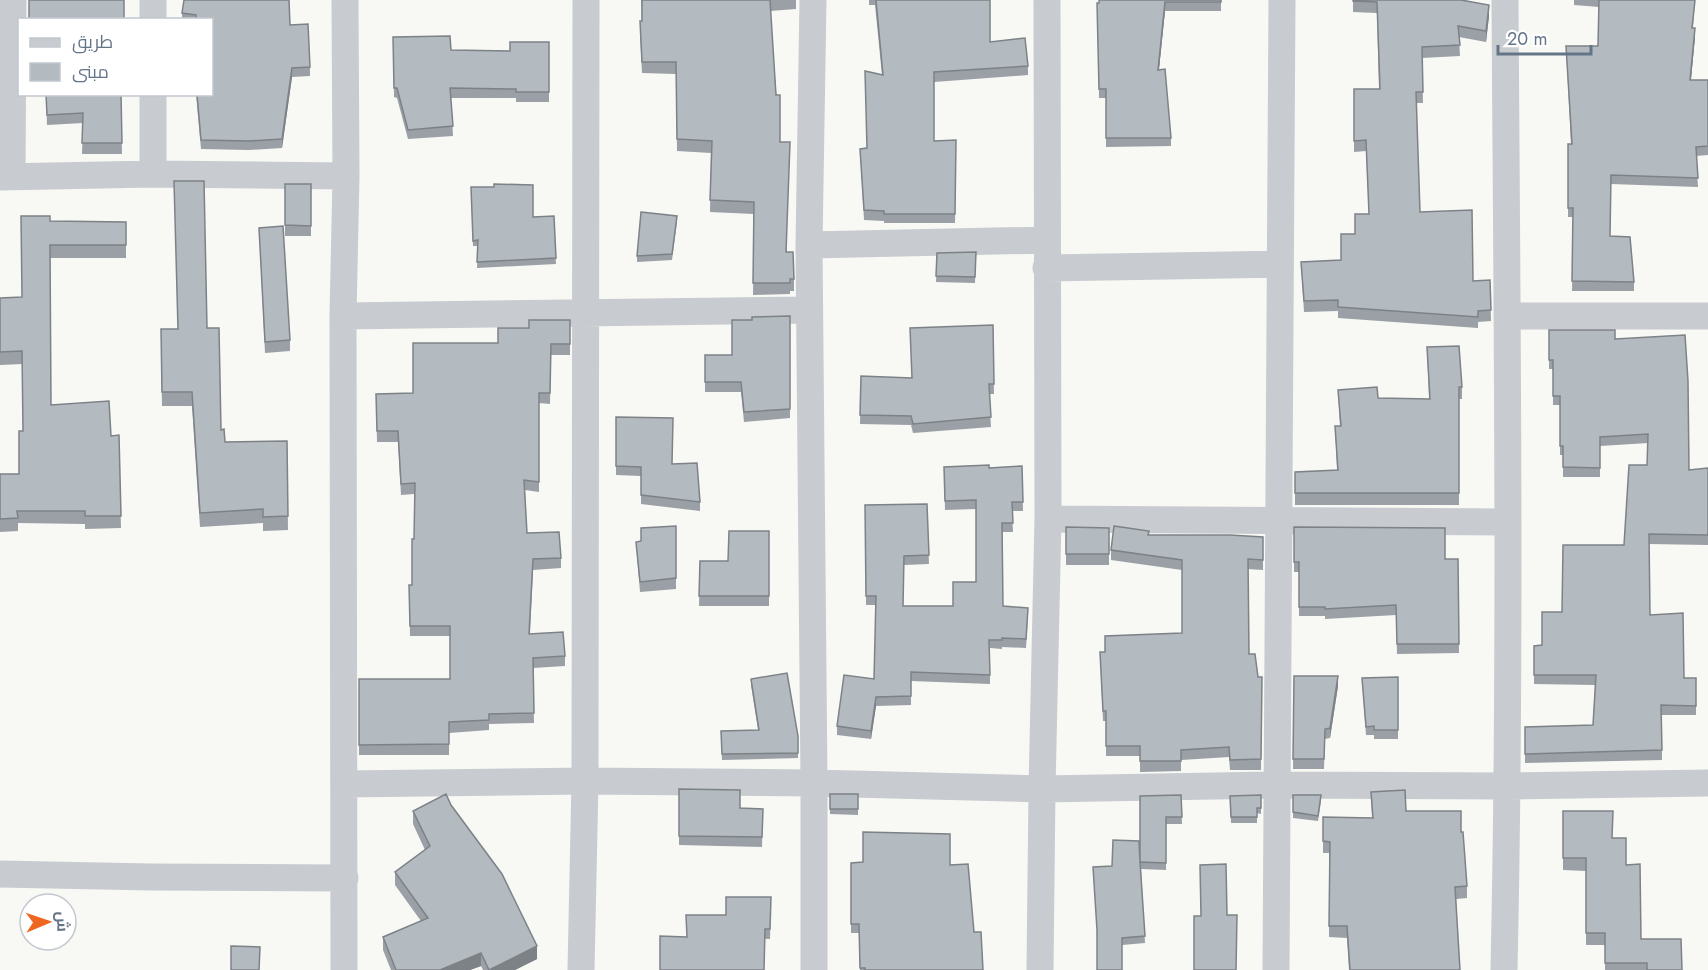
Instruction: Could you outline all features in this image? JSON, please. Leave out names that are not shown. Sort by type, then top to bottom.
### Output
[{"type":"street","points":[[13,0],[6,177],[153,174],[346,176]]},
{"type":"street","points":[[153,0],[153,18]]},
{"type":"street","points":[[345,0],[346,176],[343,316],[345,970]]},
{"type":"street","points":[[581,970],[585,781],[586,0]]},
{"type":"street","points":[[813,0],[809,310],[814,970]]},
{"type":"street","points":[[1040,970],[1048,519],[1047,0]]},
{"type":"street","points":[[1276,970],[1279,785],[1282,0]]},
{"type":"street","points":[[1504,970],[1508,786],[1505,0]]},
{"type":"street","points":[[153,96],[153,174]]},
{"type":"street","points":[[809,245],[1047,240]]},
{"type":"street","points":[[1046,268],[1280,264]]},
{"type":"street","points":[[343,316],[809,310]]},
{"type":"street","points":[[1507,316],[1708,316]]},
{"type":"street","points":[[1048,519],[1507,522]]},
{"type":"street","points":[[344,784],[585,781],[814,783],[1042,789],[1279,785],[1508,786],[1708,783]]},
{"type":"street","points":[[0,874],[345,878]]},
{"type":"building","points":[[29,0],[124,0],[124,18],[29,18]]},
{"type":"building","points":[[184,0],[289,0],[290,25],[308,24],[310,67],[292,68],[282,139],[201,140],[197,96],[213,96],[213,18],[196,18],[196,15],[182,13]]},
{"type":"building","points":[[642,0],[770,0],[776,95],[780,95],[780,142],[790,142],[786,252],[793,252],[794,279],[790,279],[790,283],[753,283],[754,202],[710,200],[712,141],[677,139],[676,62],[642,62],[640,21],[642,21]]},
{"type":"building","points":[[876,0],[990,0],[990,42],[1025,38],[1028,66],[934,72],[934,141],[956,140],[955,214],[884,214],[884,211],[864,210],[860,149],[867,148],[865,71],[883,75]]},
{"type":"building","points":[[1099,0],[1221,0],[1221,2],[1165,2],[1158,70],[1165,69],[1171,138],[1106,138],[1106,89],[1099,89],[1097,3]]},
{"type":"building","points":[[1353,0],[1461,0],[1489,5],[1486,31],[1458,26],[1460,45],[1422,47],[1423,92],[1416,92],[1420,212],[1472,210],[1473,281],[1490,280],[1491,310],[1478,311],[1478,317],[1338,307],[1338,300],[1304,301],[1301,262],[1341,260],[1341,234],[1355,234],[1355,214],[1369,214],[1366,140],[1354,141],[1354,89],[1380,89],[1377,2]]},
{"type":"building","points":[[1599,0],[1695,0],[1690,80],[1708,80],[1708,146],[1696,147],[1698,178],[1611,175],[1610,236],[1630,237],[1634,282],[1572,281],[1573,208],[1568,208],[1568,144],[1572,144],[1566,46],[1598,46]]},
{"type":"building","points":[[450,36],[451,50],[510,51],[510,42],[549,42],[549,92],[450,88],[453,126],[408,130],[397,88],[394,88],[393,37]]},
{"type":"building","points":[[46,96],[121,96],[122,143],[82,143],[83,113],[47,115]]},
{"type":"building","points":[[174,181],[204,181],[207,328],[219,328],[221,430],[224,429],[225,442],[287,441],[288,516],[263,517],[263,509],[200,513],[192,392],[162,392],[161,329],[178,329]]},
{"type":"building","points":[[285,184],[311,184],[311,226],[285,225]]},
{"type":"building","points":[[494,184],[533,185],[533,217],[554,216],[556,258],[477,262],[478,240],[473,241],[471,187],[494,187]]},
{"type":"building","points":[[641,212],[677,216],[672,254],[637,256]]},
{"type":"building","points":[[21,216],[50,216],[50,221],[126,222],[126,245],[50,245],[51,405],[109,401],[111,436],[119,435],[121,516],[85,516],[85,511],[17,511],[18,518],[0,519],[0,474],[19,474],[19,431],[23,431],[22,351],[0,352],[0,298],[22,297]]},
{"type":"building","points":[[283,226],[290,340],[265,342],[259,228]]},
{"type":"building","points":[[976,252],[975,277],[936,276],[937,253]]},
{"type":"building","points":[[790,316],[790,409],[744,412],[741,382],[705,382],[705,355],[732,355],[732,320]]},
{"type":"building","points":[[529,320],[570,320],[570,344],[551,344],[550,393],[539,393],[539,482],[524,480],[527,533],[559,532],[561,558],[533,559],[529,634],[563,632],[565,656],[533,658],[534,713],[489,714],[489,720],[449,722],[449,744],[359,745],[359,679],[450,679],[450,626],[410,626],[409,585],[412,585],[415,483],[401,484],[398,431],[377,431],[376,394],[413,393],[413,343],[498,343],[498,328],[529,328]]},
{"type":"building","points":[[993,325],[994,384],[989,384],[991,417],[913,424],[911,416],[860,415],[861,376],[912,378],[910,328]]},
{"type":"building","points":[[1549,330],[1615,330],[1615,339],[1685,335],[1689,470],[1708,468],[1708,535],[1649,534],[1650,615],[1683,613],[1684,678],[1696,678],[1696,706],[1661,705],[1662,750],[1525,754],[1525,727],[1593,725],[1596,675],[1534,675],[1534,646],[1542,645],[1542,612],[1562,612],[1563,545],[1624,545],[1629,465],[1647,465],[1648,434],[1600,437],[1600,468],[1563,467],[1563,446],[1560,446],[1560,396],[1553,396],[1553,360],[1549,360]]},
{"type":"building","points":[[1459,346],[1462,387],[1459,387],[1459,493],[1295,493],[1295,472],[1338,470],[1335,426],[1341,426],[1338,390],[1377,387],[1378,398],[1430,399],[1427,347]]},
{"type":"building","points":[[616,417],[673,418],[672,464],[697,463],[700,502],[641,495],[641,467],[616,466]]},
{"type":"building","points":[[989,465],[989,468],[1022,466],[1023,502],[1012,502],[1013,523],[1002,523],[1003,606],[1028,608],[1026,639],[989,640],[990,675],[911,672],[911,696],[876,697],[871,731],[837,726],[844,675],[874,679],[876,596],[866,596],[865,505],[927,504],[929,555],[904,556],[903,606],[953,606],[953,582],[976,582],[976,500],[945,501],[944,467]]},
{"type":"building","points":[[676,526],[676,578],[640,582],[636,542],[641,541],[641,528]]},
{"type":"building","points":[[1114,526],[1149,531],[1148,535],[1263,537],[1263,560],[1248,559],[1249,654],[1255,654],[1258,677],[1262,677],[1261,759],[1230,760],[1229,747],[1181,750],[1181,761],[1140,761],[1140,746],[1106,746],[1106,711],[1103,711],[1100,652],[1105,652],[1105,636],[1182,633],[1182,560],[1111,550]]},
{"type":"building","points":[[1066,527],[1109,528],[1109,554],[1066,554]]},
{"type":"building","points":[[1294,527],[1445,528],[1445,559],[1458,559],[1459,644],[1397,644],[1396,605],[1325,609],[1325,607],[1299,607],[1299,562],[1294,562]]},
{"type":"building","points":[[729,531],[769,531],[769,596],[699,596],[700,561],[728,561]]},
{"type":"building","points":[[787,673],[798,736],[798,753],[722,754],[721,731],[759,730],[751,679]]},
{"type":"building","points":[[1294,676],[1338,676],[1330,728],[1325,729],[1324,759],[1293,759]]},
{"type":"building","points":[[1398,677],[1398,730],[1374,730],[1374,726],[1366,727],[1362,678]]},
{"type":"building","points":[[679,789],[740,790],[740,808],[763,809],[762,837],[679,836]]},
{"type":"building","points":[[1405,790],[1406,811],[1461,811],[1467,886],[1455,887],[1460,970],[1350,970],[1347,926],[1329,926],[1330,842],[1323,841],[1323,817],[1373,818],[1371,792]]},
{"type":"building","points":[[446,794],[451,805],[502,874],[537,946],[489,970],[481,953],[440,970],[396,970],[383,937],[428,918],[395,872],[430,846],[413,811]]},
{"type":"building","points":[[830,794],[858,794],[858,809],[830,809]]},
{"type":"building","points":[[1181,795],[1182,817],[1166,817],[1166,863],[1140,862],[1140,796]]},
{"type":"building","points":[[1261,795],[1261,808],[1257,808],[1257,817],[1231,817],[1230,796]]},
{"type":"building","points":[[1293,795],[1321,795],[1318,816],[1293,812]]},
{"type":"building","points":[[1563,811],[1613,811],[1612,838],[1626,838],[1626,865],[1640,864],[1641,939],[1681,939],[1682,970],[1647,970],[1647,963],[1605,963],[1605,933],[1586,933],[1586,858],[1563,858]]},
{"type":"building","points":[[863,832],[950,834],[950,865],[968,864],[974,932],[981,932],[983,970],[865,970],[865,968],[860,968],[859,924],[851,924],[851,863],[863,862]]},
{"type":"building","points":[[1113,840],[1139,841],[1145,936],[1122,938],[1122,970],[1097,970],[1093,867],[1112,866]]},
{"type":"building","points":[[1226,864],[1227,915],[1237,915],[1236,970],[1194,970],[1194,916],[1201,916],[1200,865]]},
{"type":"building","points":[[726,897],[771,897],[770,929],[765,929],[764,970],[660,970],[660,936],[687,937],[686,915],[726,915]]},
{"type":"building","points":[[231,946],[260,947],[259,970],[231,970]]}]
